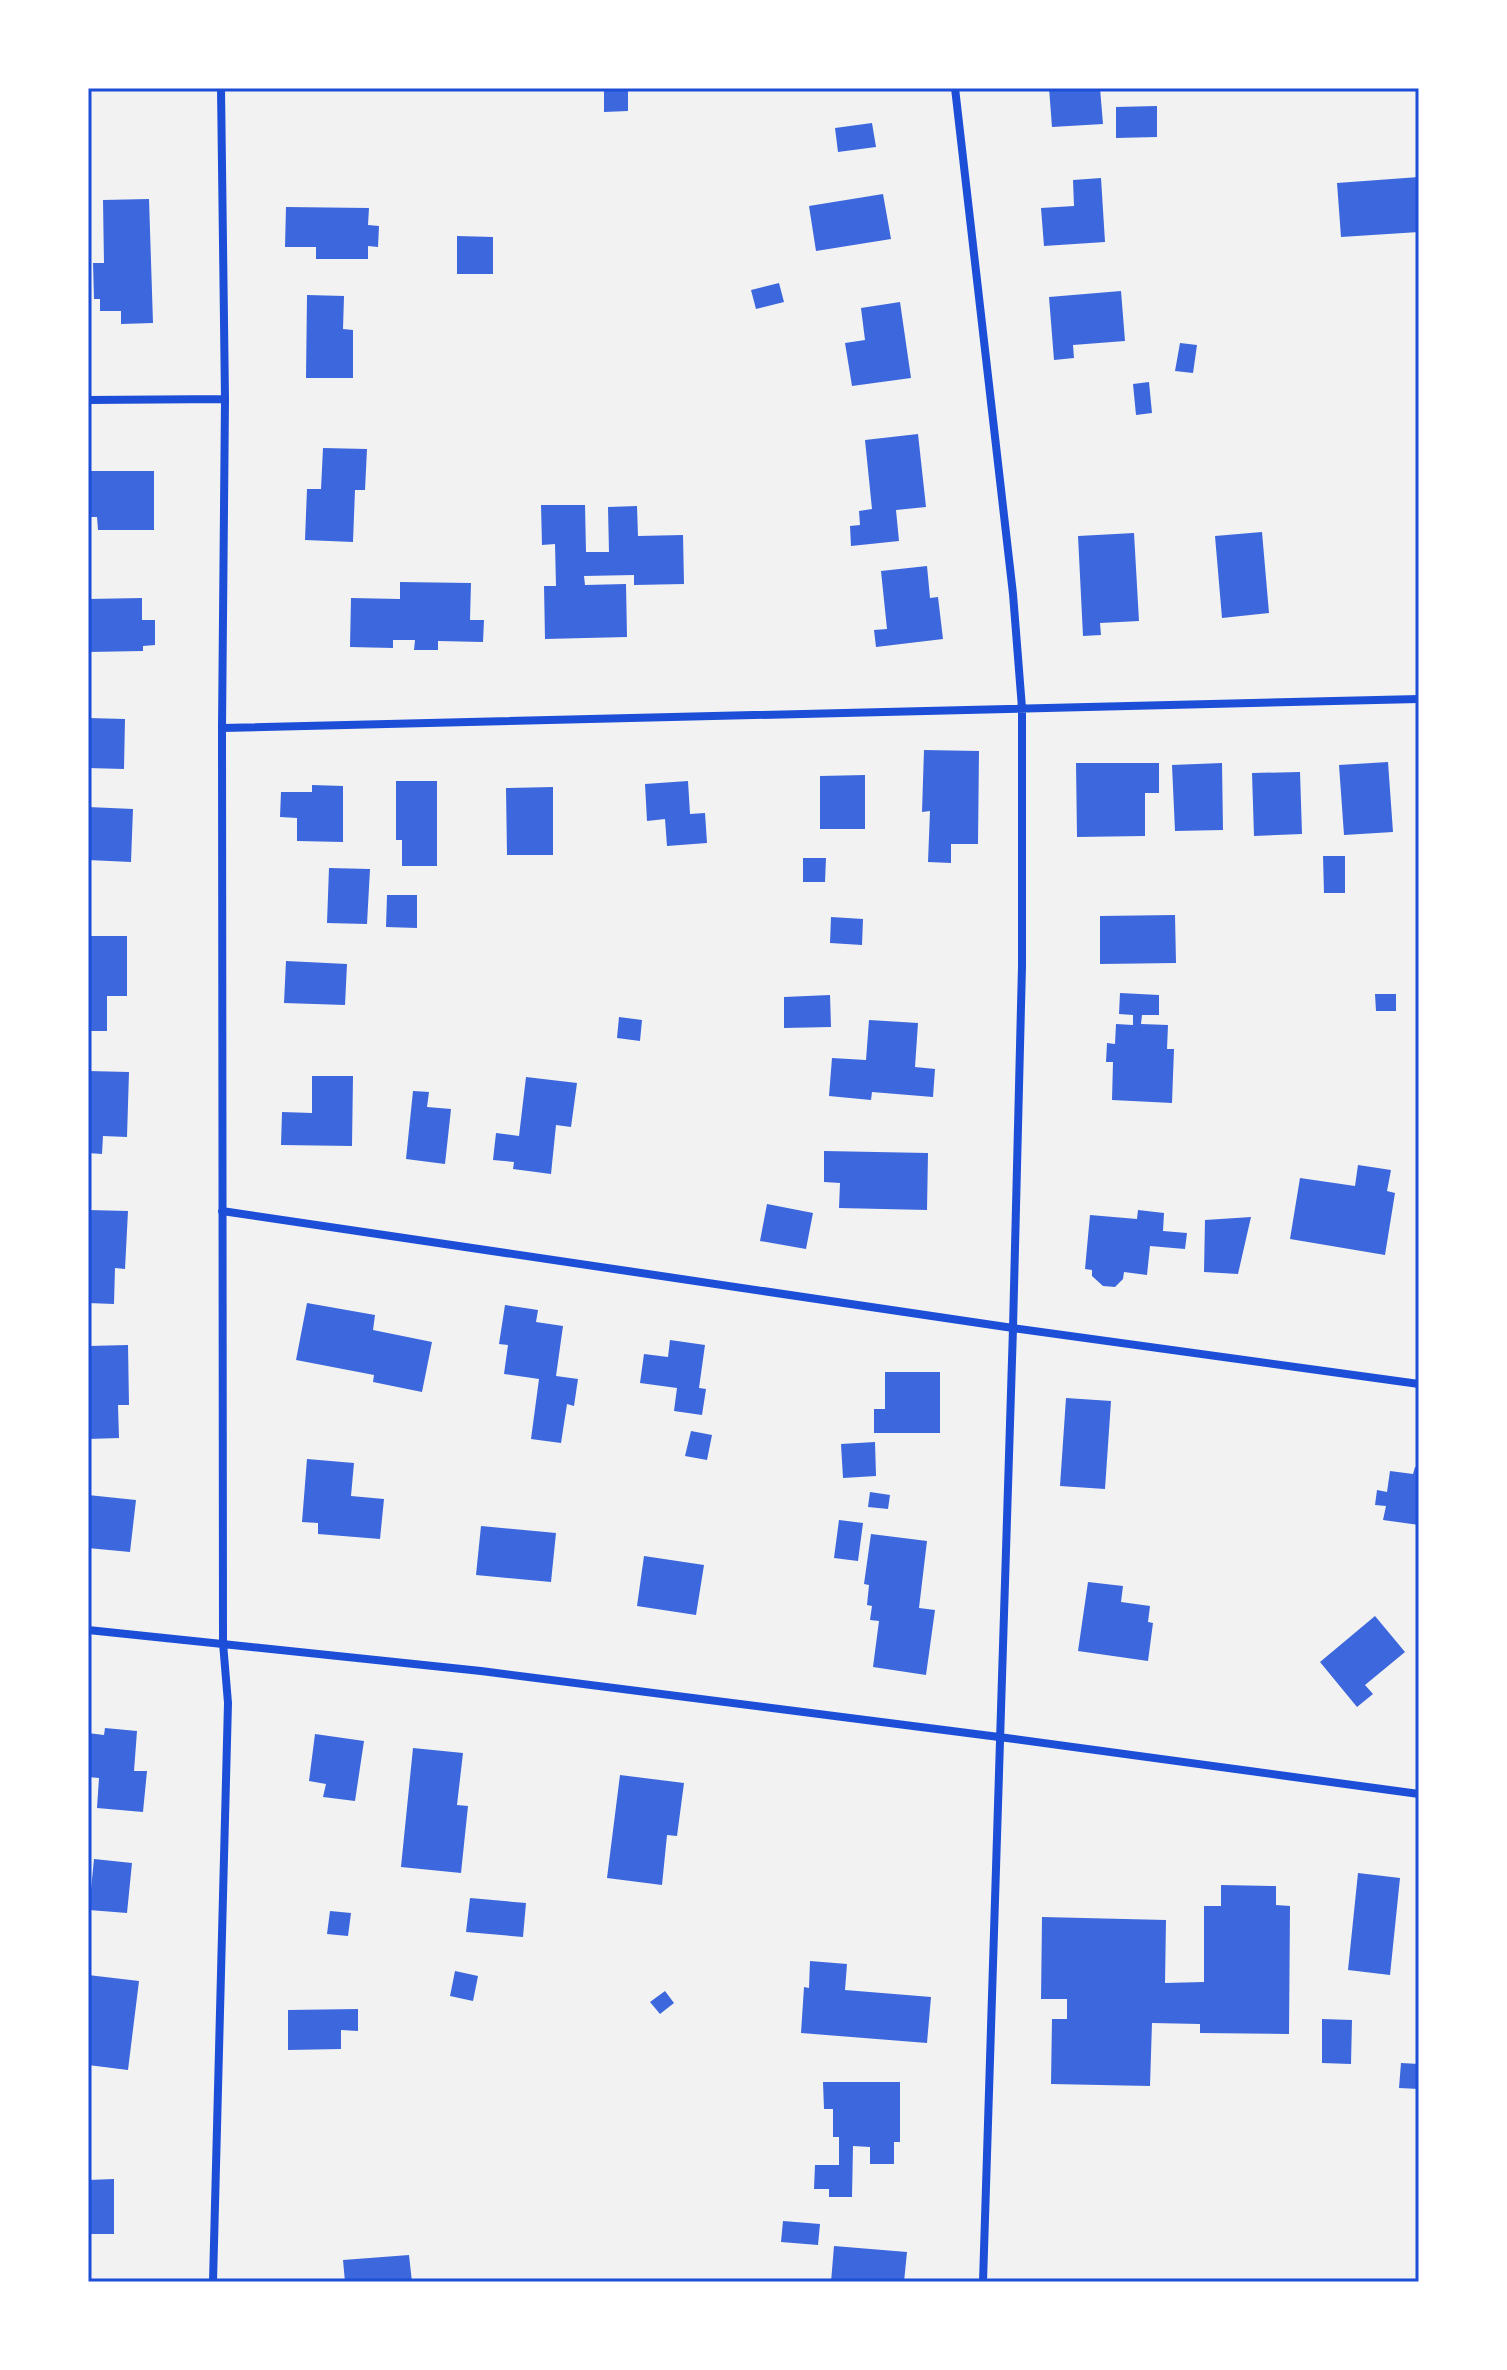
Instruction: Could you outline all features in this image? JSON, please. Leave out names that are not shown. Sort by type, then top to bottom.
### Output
[{"type":"street","points":[[213,2282],[228,1710],[223,1643],[222,728],[225,399],[221,88]]},
{"type":"street","points":[[955,88],[1013,594],[1022,708],[1022,966],[983,2282]]},
{"type":"street","points":[[88,400],[225,399]]},
{"type":"street","points":[[222,728],[1419,699]]},
{"type":"street","points":[[222,1211],[1013,1328],[1419,1384]]},
{"type":"street","points":[[88,1630],[481,1671],[1419,1794]]},
{"type":"building","points":[[604,88],[628,88],[628,111],[604,112]]},
{"type":"building","points":[[1049,88],[1100,88],[1103,124],[1052,127]]},
{"type":"building","points":[[1157,106],[1157,137],[1116,138],[1116,107]]},
{"type":"building","points":[[872,123],[876,147],[838,152],[835,128]]},
{"type":"building","points":[[1419,177],[1419,232],[1341,237],[1337,183]]},
{"type":"building","points":[[1101,178],[1105,242],[1044,246],[1041,208],[1074,206],[1073,180]]},
{"type":"building","points":[[883,194],[891,239],[816,251],[809,206]]},
{"type":"building","points":[[149,199],[153,323],[121,324],[121,311],[100,311],[100,299],[94,299],[93,263],[104,263],[103,200]]},
{"type":"building","points":[[286,207],[369,208],[368,225],[379,226],[378,247],[368,246],[368,259],[316,259],[316,247],[285,247]]},
{"type":"building","points":[[457,236],[493,237],[493,274],[457,274]]},
{"type":"building","points":[[779,283],[784,302],[756,309],[751,290]]},
{"type":"building","points":[[1121,291],[1125,341],[1073,345],[1074,358],[1054,360],[1049,297]]},
{"type":"building","points":[[307,295],[344,296],[343,329],[353,330],[353,378],[306,378]]},
{"type":"building","points":[[900,302],[911,378],[852,386],[845,343],[865,340],[861,308]]},
{"type":"building","points":[[1180,343],[1197,345],[1193,373],[1175,371]]},
{"type":"building","points":[[1149,382],[1152,413],[1136,415],[1133,384]]},
{"type":"building","points":[[918,434],[926,507],[896,510],[899,541],[851,546],[850,526],[860,525],[859,511],[872,509],[865,440]]},
{"type":"building","points":[[323,448],[367,449],[365,490],[355,490],[353,542],[305,540],[307,489],[321,489]]},
{"type":"building","points":[[88,471],[154,471],[154,530],[98,530],[97,517],[88,517]]},
{"type":"building","points":[[541,505],[585,505],[586,552],[609,552],[608,507],[637,506],[638,536],[683,535],[684,584],[634,585],[634,575],[584,576],[585,585],[626,584],[627,637],[545,639],[544,586],[556,586],[555,544],[542,545]]},
{"type":"building","points":[[1262,532],[1269,613],[1222,618],[1215,536]]},
{"type":"building","points":[[1134,533],[1139,621],[1100,623],[1101,635],[1083,636],[1078,536]]},
{"type":"building","points":[[927,566],[930,598],[938,597],[943,639],[876,647],[874,630],[887,629],[881,571]]},
{"type":"building","points":[[400,582],[471,583],[470,620],[484,620],[483,642],[438,641],[438,650],[414,650],[415,640],[393,640],[393,648],[350,647],[351,598],[400,599]]},
{"type":"building","points":[[142,598],[142,620],[155,620],[155,645],[143,646],[143,651],[88,652],[88,599]]},
{"type":"building","points":[[88,718],[125,719],[124,769],[88,768]]},
{"type":"building","points":[[924,750],[979,751],[978,844],[951,844],[951,863],[928,862],[930,811],[922,812]]},
{"type":"building","points":[[1388,762],[1393,832],[1344,835],[1339,765]]},
{"type":"building","points":[[1076,763],[1159,763],[1159,793],[1145,793],[1145,836],[1077,837]]},
{"type":"building","points":[[1222,763],[1223,830],[1175,831],[1172,765]]},
{"type":"building","points":[[1300,772],[1302,834],[1254,836],[1252,773]]},
{"type":"building","points":[[865,775],[865,829],[820,829],[820,776]]},
{"type":"building","points":[[396,781],[437,781],[437,866],[402,866],[402,840],[396,840]]},
{"type":"building","points":[[688,781],[690,814],[705,813],[707,843],[667,846],[665,819],[647,821],[645,784]]},
{"type":"building","points":[[312,785],[343,786],[343,842],[297,841],[297,818],[280,817],[281,792],[312,792]]},
{"type":"building","points":[[553,787],[553,855],[507,855],[506,788]]},
{"type":"building","points":[[88,807],[133,809],[131,862],[88,860]]},
{"type":"building","points":[[1323,856],[1345,856],[1345,893],[1324,893]]},
{"type":"building","points":[[803,858],[826,858],[825,882],[803,882]]},
{"type":"building","points":[[329,868],[370,869],[367,924],[327,923]]},
{"type":"building","points":[[387,895],[417,895],[417,928],[386,927]]},
{"type":"building","points":[[1175,915],[1176,963],[1100,964],[1100,916]]},
{"type":"building","points":[[831,917],[863,919],[862,945],[830,943]]},
{"type":"building","points":[[88,936],[127,936],[127,996],[107,996],[107,1031],[88,1031]]},
{"type":"building","points":[[286,961],[347,964],[345,1005],[284,1003]]},
{"type":"building","points":[[1120,993],[1159,995],[1159,1015],[1142,1015],[1141,1024],[1168,1025],[1167,1049],[1174,1049],[1172,1103],[1112,1100],[1113,1062],[1106,1062],[1107,1043],[1115,1044],[1116,1024],[1133,1025],[1133,1015],[1119,1014]]},
{"type":"building","points":[[1375,994],[1396,994],[1396,1011],[1376,1011]]},
{"type":"building","points":[[830,995],[831,1027],[784,1028],[784,997]]},
{"type":"building","points":[[619,1017],[642,1020],[640,1041],[617,1038]]},
{"type":"building","points":[[869,1020],[918,1023],[915,1067],[935,1069],[933,1097],[872,1092],[871,1100],[829,1096],[832,1058],[866,1060]]},
{"type":"building","points":[[88,1071],[129,1072],[127,1137],[103,1136],[102,1154],[88,1153]]},
{"type":"building","points":[[312,1076],[353,1076],[352,1146],[281,1145],[282,1112],[312,1113]]},
{"type":"building","points":[[526,1077],[577,1083],[571,1127],[556,1125],[551,1174],[513,1169],[514,1162],[493,1160],[496,1133],[519,1136]]},
{"type":"building","points":[[413,1091],[429,1092],[427,1107],[451,1109],[445,1164],[406,1159]]},
{"type":"building","points":[[824,1151],[928,1153],[927,1210],[839,1208],[840,1183],[824,1182]]},
{"type":"building","points":[[1358,1165],[1391,1170],[1387,1191],[1395,1193],[1385,1255],[1290,1239],[1300,1178],[1355,1186]]},
{"type":"building","points":[[767,1204],[813,1213],[806,1249],[760,1241]]},
{"type":"building","points":[[88,1210],[128,1211],[125,1269],[115,1268],[114,1304],[88,1303]]},
{"type":"building","points":[[1138,1210],[1164,1213],[1163,1231],[1187,1233],[1185,1249],[1150,1246],[1147,1275],[1124,1272],[1123,1279],[1115,1287],[1103,1286],[1092,1276],[1092,1270],[1085,1269],[1090,1215],[1137,1219]]},
{"type":"building","points":[[1251,1217],[1238,1274],[1204,1272],[1205,1220]]},
{"type":"building","points":[[307,1303],[375,1315],[373,1330],[432,1342],[422,1392],[373,1382],[374,1375],[296,1360]]},
{"type":"building","points":[[505,1305],[538,1310],[536,1322],[563,1326],[556,1376],[578,1379],[574,1406],[567,1404],[561,1443],[531,1439],[539,1379],[504,1374],[508,1345],[499,1344]]},
{"type":"building","points":[[670,1340],[705,1345],[699,1388],[706,1389],[702,1415],[674,1411],[677,1388],[640,1383],[644,1354],[668,1357]]},
{"type":"building","points":[[128,1345],[129,1405],[118,1405],[119,1438],[88,1439],[88,1346]]},
{"type":"building","points":[[885,1372],[940,1372],[940,1433],[874,1433],[874,1409],[885,1409]]},
{"type":"building","points":[[1066,1398],[1111,1401],[1105,1489],[1060,1486]]},
{"type":"building","points":[[691,1431],[712,1435],[707,1460],[685,1456]]},
{"type":"building","points":[[875,1442],[876,1476],[843,1478],[841,1444]]},
{"type":"building","points":[[307,1459],[354,1463],[351,1496],[384,1499],[380,1539],[318,1534],[318,1523],[302,1522]]},
{"type":"building","points":[[1415,1467],[1419,1467],[1419,1525],[1383,1520],[1386,1506],[1375,1505],[1377,1490],[1387,1492],[1390,1471],[1413,1474]]},
{"type":"building","points":[[870,1492],[890,1495],[888,1509],[868,1507]]},
{"type":"building","points":[[88,1495],[136,1500],[130,1552],[88,1548]]},
{"type":"building","points":[[839,1520],[863,1523],[858,1561],[834,1558]]},
{"type":"building","points":[[481,1526],[556,1533],[551,1582],[476,1575]]},
{"type":"building","points":[[871,1534],[927,1541],[919,1608],[935,1610],[926,1675],[873,1667],[879,1621],[870,1620],[872,1606],[867,1605],[869,1585],[864,1584]]},
{"type":"building","points":[[644,1556],[704,1565],[696,1615],[637,1606]]},
{"type":"building","points":[[1088,1582],[1123,1586],[1121,1602],[1150,1606],[1148,1622],[1153,1623],[1148,1661],[1078,1651]]},
{"type":"building","points":[[1375,1616],[1405,1652],[1365,1685],[1373,1694],[1357,1707],[1320,1662]]},
{"type":"building","points":[[105,1728],[137,1731],[134,1771],[147,1771],[143,1812],[97,1808],[99,1778],[88,1777],[88,1733],[104,1735]]},
{"type":"building","points":[[315,1734],[364,1741],[355,1801],[323,1797],[326,1784],[309,1781]]},
{"type":"building","points":[[413,1748],[463,1753],[457,1805],[468,1806],[461,1873],[401,1867]]},
{"type":"building","points":[[620,1775],[684,1783],[677,1836],[667,1835],[662,1885],[607,1878]]},
{"type":"building","points":[[94,1859],[132,1863],[127,1913],[89,1910]]},
{"type":"building","points":[[1358,1873],[1400,1878],[1390,1975],[1348,1970]]},
{"type":"building","points":[[1221,1885],[1276,1886],[1276,1905],[1290,1906],[1289,2034],[1200,2033],[1200,2024],[1152,2023],[1150,2086],[1051,2084],[1052,2019],[1067,2019],[1067,1999],[1041,1999],[1042,1917],[1166,1920],[1165,1983],[1204,1982],[1204,1906],[1221,1906]]},
{"type":"building","points":[[470,1898],[526,1903],[523,1937],[466,1932]]},
{"type":"building","points":[[330,1911],[351,1913],[348,1936],[327,1934]]},
{"type":"building","points":[[810,1961],[847,1964],[845,1990],[931,1997],[927,2043],[801,2033],[804,1987],[809,1988]]},
{"type":"building","points":[[455,1971],[478,1976],[473,2001],[450,1996]]},
{"type":"building","points":[[88,1975],[139,1981],[128,2070],[88,2065]]},
{"type":"building","points":[[665,1991],[674,2003],[660,2014],[650,2002]]},
{"type":"building","points":[[358,2009],[358,2031],[341,2030],[341,2049],[288,2050],[288,2010]]},
{"type":"building","points":[[1322,2019],[1352,2020],[1351,2064],[1322,2063]]},
{"type":"building","points":[[1401,2063],[1419,2064],[1419,2089],[1399,2088]]},
{"type":"building","points":[[823,2082],[900,2082],[900,2142],[894,2142],[894,2164],[870,2164],[870,2147],[853,2146],[852,2197],[829,2197],[829,2189],[814,2189],[815,2165],[839,2165],[839,2137],[833,2137],[833,2109],[824,2109]]},
{"type":"building","points":[[114,2179],[114,2234],[88,2234],[88,2180]]},
{"type":"building","points":[[783,2221],[820,2224],[818,2245],[781,2242]]},
{"type":"building","points":[[834,2246],[907,2252],[904,2282],[831,2282]]},
{"type":"building","points":[[409,2255],[412,2282],[345,2282],[343,2260]]}]
